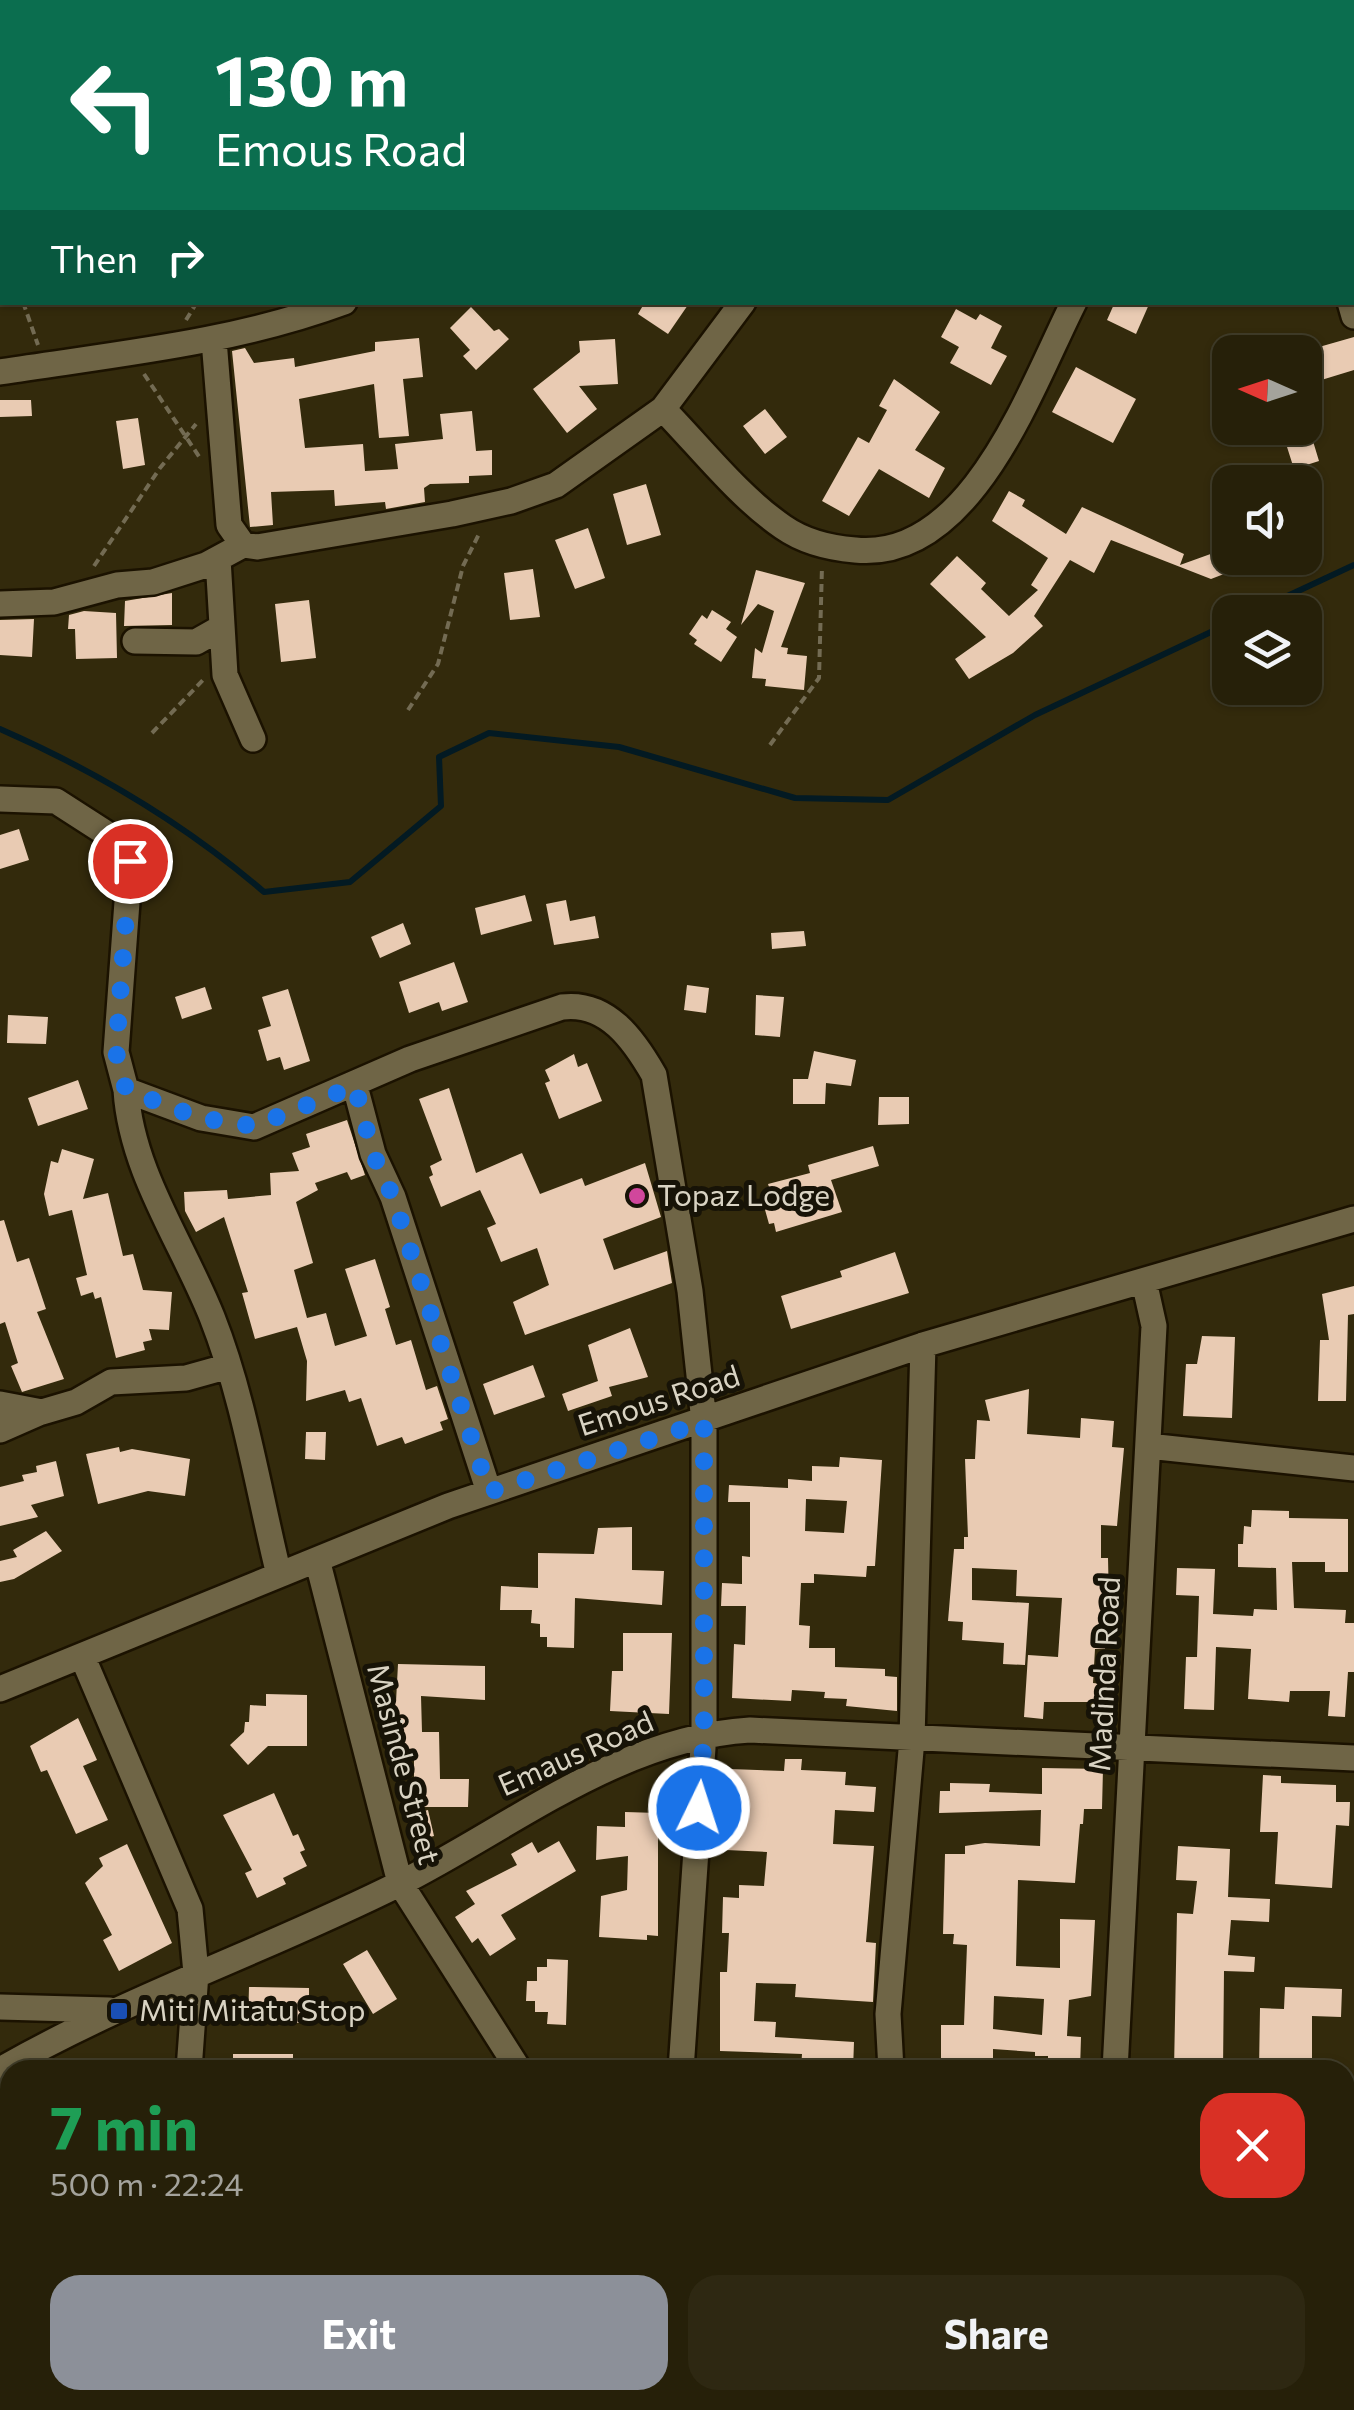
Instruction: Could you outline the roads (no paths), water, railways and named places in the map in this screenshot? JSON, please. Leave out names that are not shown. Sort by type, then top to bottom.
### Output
[{"type":"street","points":[[0,372],[214,340],[278,314],[328,305]]},
{"type":"street","points":[[0,604],[54,602],[153,582],[218,559],[242,545],[295,543],[511,501],[556,484],[662,408],[741,305]]},
{"type":"street","points":[[662,408],[765,512],[794,534],[822,544],[882,550],[922,538],[950,516],[1003,442],[1072,305]]},
{"type":"street","points":[[214,340],[222,484],[228,525],[242,545]]},
{"type":"street","points":[[218,559],[222,589],[221,656],[236,707],[253,739]]},
{"type":"street","points":[[135,641],[196,642],[219,629]]},
{"type":"street","points":[[0,799],[56,801],[115,839],[130,861],[116,1052],[139,1156],[212,1316],[229,1366],[279,1574]]},
{"type":"street","points":[[126,1090],[200,1118],[254,1126],[355,1086],[410,1058],[562,1007],[585,1004],[602,1012],[638,1047],[654,1076],[662,1110],[704,1422],[704,1733],[682,2060]]},
{"type":"street","points":[[355,1086],[373,1154],[393,1197],[489,1492]]},
{"type":"street","name":"Emous Road","points":[[0,1690],[489,1492],[923,1345],[1354,1220]]},
{"type":"street","name":"Madinda Road","points":[[1116,2060],[1154,1326],[1144,1282]]},
{"type":"street","points":[[890,2060],[888,2014],[912,1738],[923,1345]]},
{"type":"street","points":[[0,1430],[62,1408],[111,1382],[186,1378],[229,1366]]},
{"type":"street","points":[[0,1404],[42,1412]]},
{"type":"street","points":[[1148,1446],[1354,1468]]},
{"type":"street","name":"Masinde Street","points":[[318,1562],[400,1883],[513,2060]]},
{"type":"street","points":[[83,1658],[190,1910],[196,1972],[189,2060]]},
{"type":"street","name":"Emaus Road","points":[[18,2060],[110,2010],[400,1883],[514,1815],[609,1770],[704,1733],[750,1730],[1134,1751],[1354,1758]]},
{"type":"street","points":[[0,2007],[110,2010]]},
{"type":"waterway","points":[[1290,595],[1354,565]]},
{"type":"waterway","points":[[0,729],[138,801],[203,844],[264,892],[350,882],[441,806],[439,757],[489,733],[619,747],[795,798],[888,800],[1035,715],[1212,631]]},
{"type":"place","name":"Topaz Lodge","points":[[637,1196]]},
{"type":"place","name":"Miti Mitatu Stop","points":[[119,2011]]}]
